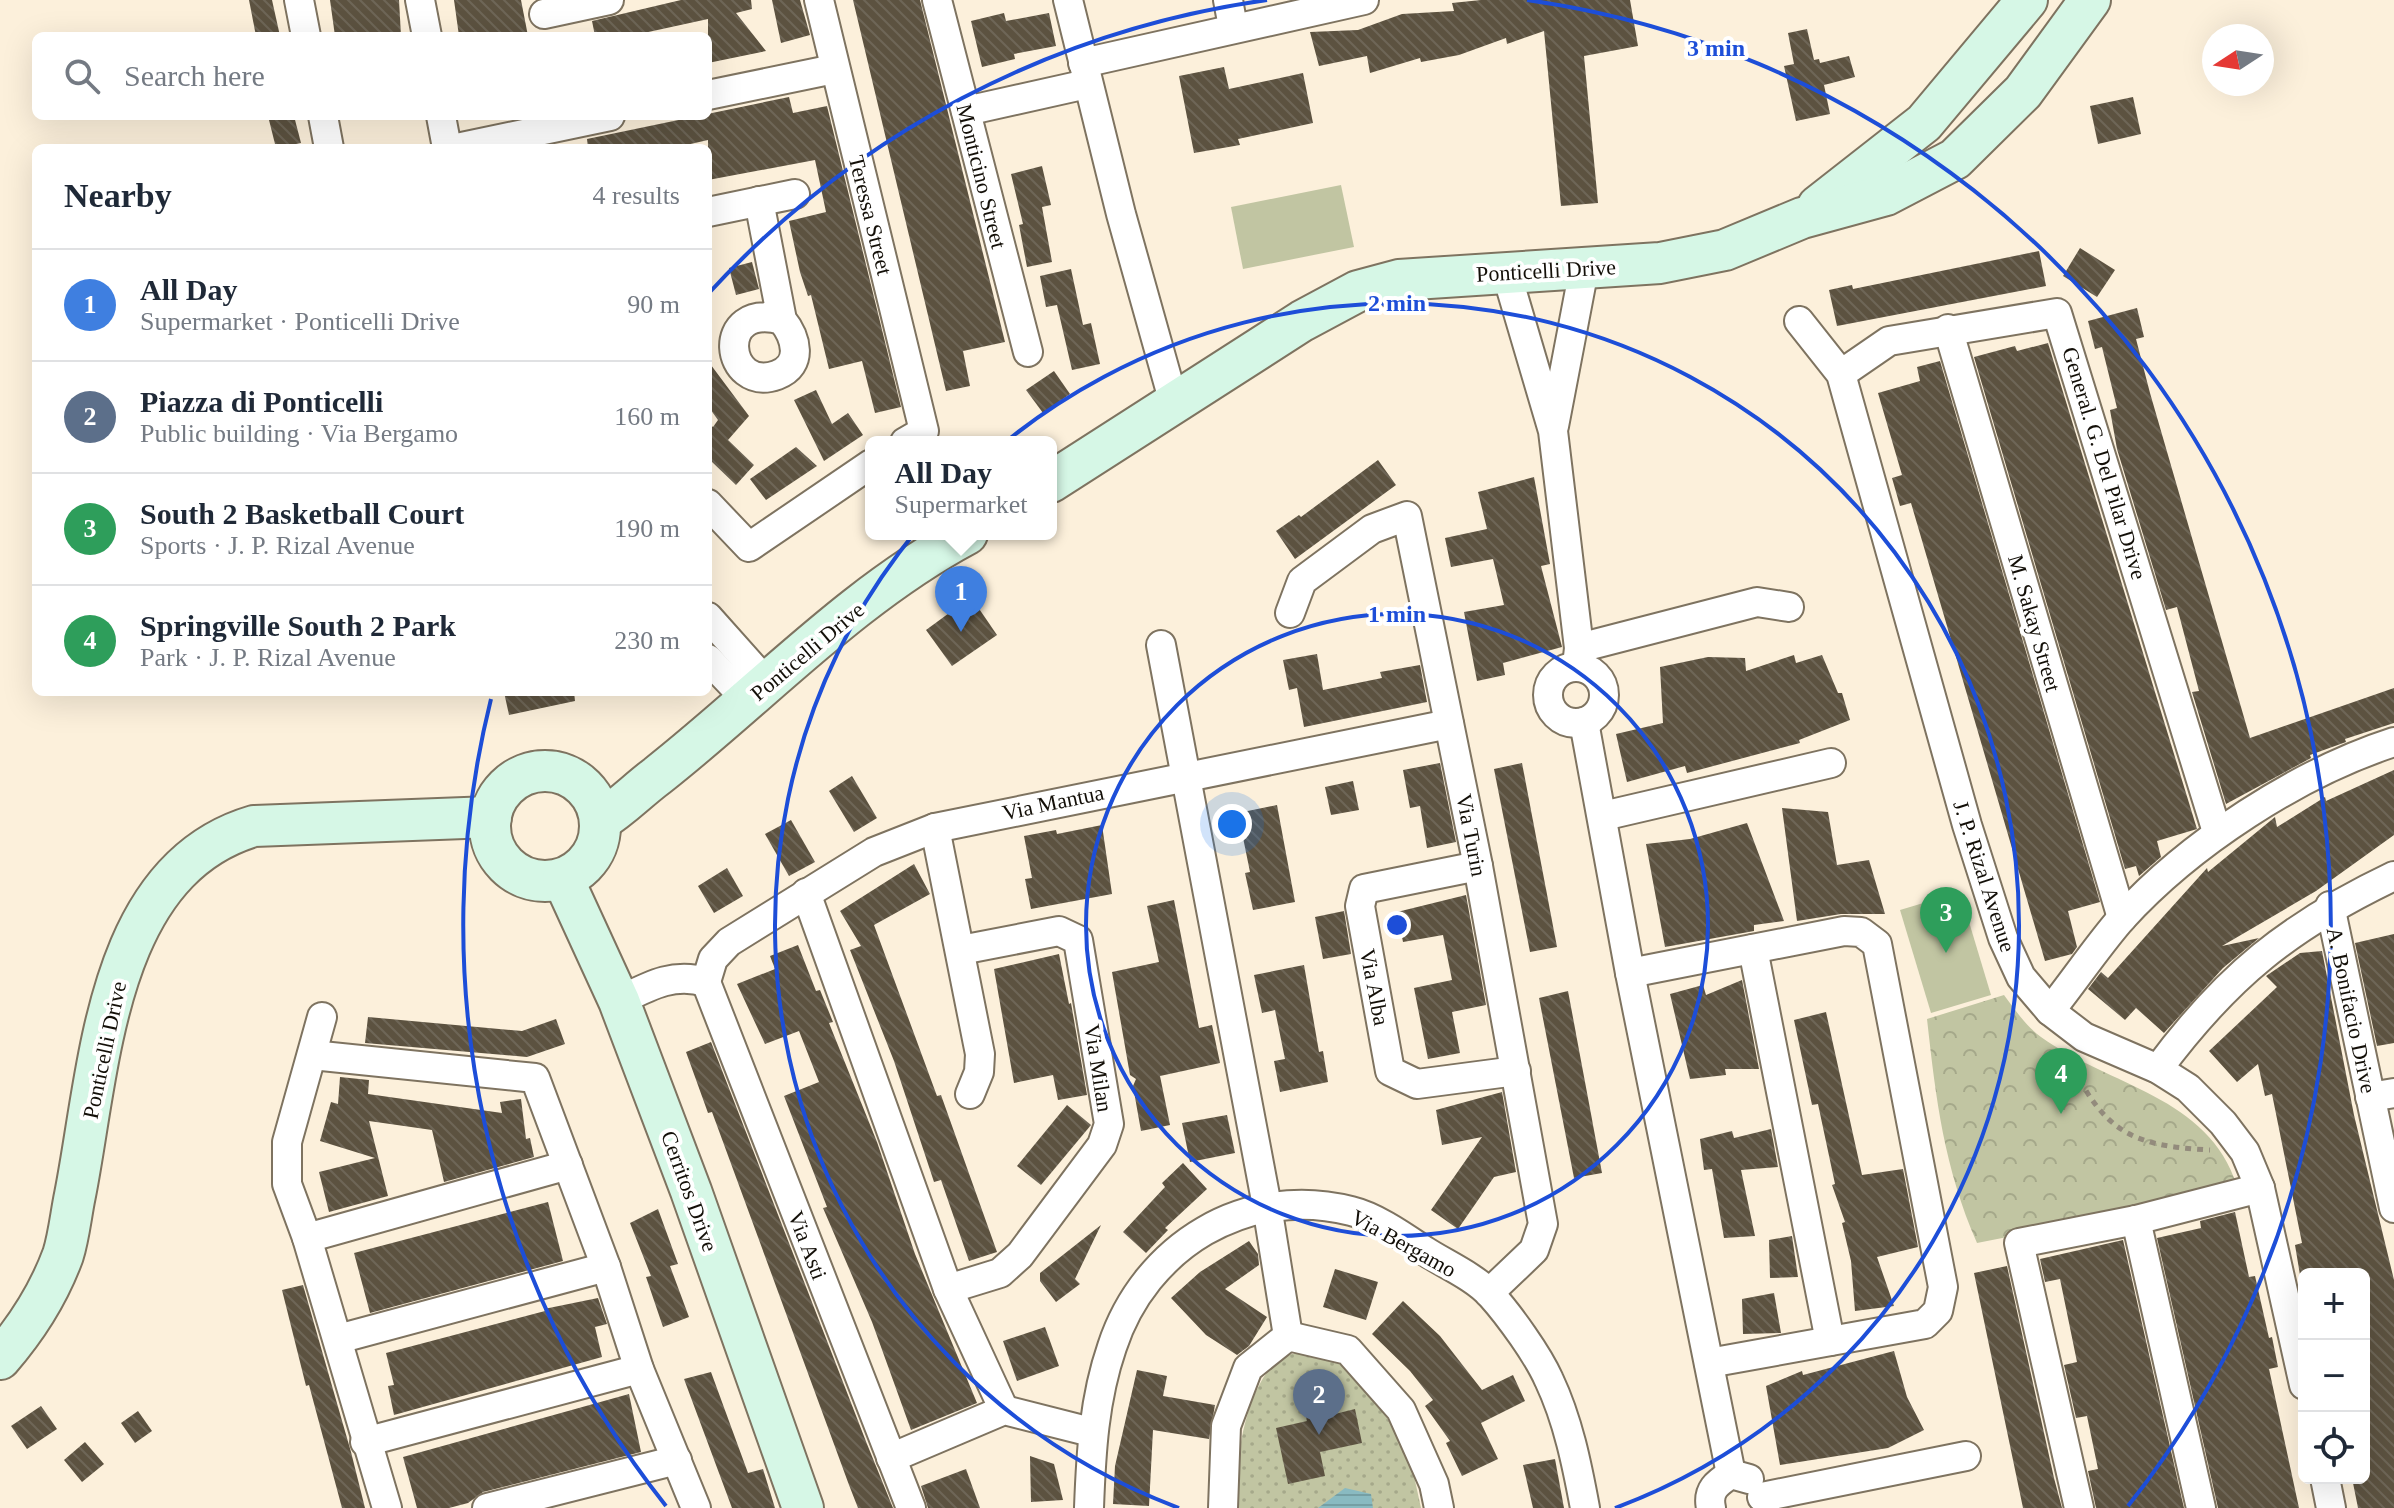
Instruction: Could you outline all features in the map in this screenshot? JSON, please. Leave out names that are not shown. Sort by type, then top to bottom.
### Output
[{"type":"street","points":[[299,0],[305,32]]},
{"type":"street","points":[[420,0],[426,32]]},
{"type":"street","points":[[546,17],[609,0]]},
{"type":"street","name":"Teressa Street","points":[[819,0],[914,436]]},
{"type":"street","name":"Monticino Street","points":[[937,0],[1028,352]]},
{"type":"street","points":[[1068,0],[1174,403]]},
{"type":"street","points":[[966,111],[1085,73],[1230,14],[1364,0]]},
{"type":"street","name":"Ponticelli Drive","points":[[1802,218],[1924,123],[2027,0]]},
{"type":"street","name":"Ponticelli Drive","points":[[1057,478],[1302,321],[1358,291],[1399,280],[1660,263],[1725,250],[1802,218],[1886,195],[1955,159],[2023,92],[2090,0]]},
{"type":"street","points":[[712,94],[834,69]]},
{"type":"street","points":[[324,120],[328,144]]},
{"type":"street","points":[[442,120],[446,144]]},
{"type":"street","points":[[481,144],[567,130],[598,120]]},
{"type":"street","points":[[712,211],[795,194]]},
{"type":"street","points":[[759,201],[782,320]]},
{"type":"street","points":[[1553,431],[1584,269]]},
{"type":"street","points":[[1507,275],[1553,431],[1578,657],[1604,691],[1603,704],[1596,715],[1584,722],[1561,718],[1552,710],[1548,698],[1549,686],[1555,675],[1578,657],[1757,602],[1789,607]]},
{"type":"street","name":"General. G. Del Pilar Drive","points":[[1841,374],[1889,341],[2057,313],[2217,832]]},
{"type":"street","name":"J. P. Rizal Avenue","points":[[1799,321],[1841,374],[1967,825],[2003,938],[2021,977],[2050,1011],[2084,1037],[2158,1069],[2188,1088],[2238,1143],[2260,1188],[2298,1358]]},
{"type":"street","name":"M. Sakay Street","points":[[1948,329],[2122,918]]},
{"type":"street","points":[[712,508],[749,547],[865,468]]},
{"type":"street","name":"Via Turin","points":[[1290,613],[1302,581],[1372,529],[1407,516],[1478,866],[1543,1224],[1534,1250],[1489,1293]]},
{"type":"street","name":"Ponticelli Drive","points":[[597,813],[626,805],[655,777],[855,609],[958,540]]},
{"type":"street","points":[[712,623],[757,692]]},
{"type":"street","points":[[1161,645],[1267,1206],[1288,1336]]},
{"type":"street","points":[[712,662],[757,692]]},
{"type":"street","points":[[1584,722],[1630,973],[1731,1474]]},
{"type":"street","name":"Via Mantua","points":[[706,982],[713,959],[729,942],[874,852],[935,828],[1186,774],[1449,724]]},
{"type":"street","points":[[2050,1011],[2122,918],[2217,832],[2274,798],[2371,749],[2394,742]]},
{"type":"street","points":[[1603,816],[1831,763]]},
{"type":"street","points":[[538,771],[556,772],[572,778],[586,789],[597,813],[592,854],[581,867],[563,879],[534,880],[505,864],[491,834],[491,817],[496,800],[506,786],[521,776],[538,771]]},
{"type":"street","name":"Ponticelli Drive","points":[[0,1359],[30,1320],[63,1254],[103,1037],[125,958],[150,903],[187,865],[214,844],[254,826],[491,817]]},
{"type":"street","points":[[935,828],[980,1054],[979,1072],[970,1094]]},
{"type":"street","name":"Via Alba","points":[[1478,866],[1364,889],[1360,906],[1390,1071],[1417,1084],[1516,1071]]},
{"type":"street","points":[[2158,1069],[2199,1015],[2228,984],[2330,906],[2394,876]]},
{"type":"street","name":"Cerritos Drive","points":[[563,879],[619,1001],[691,1191],[803,1508]]},
{"type":"street","points":[[806,893],[948,1289],[1004,1410]]},
{"type":"street","name":"A. Bonifacio Drive","points":[[2330,906],[2382,1095],[2394,1206]]},
{"type":"street","name":"Via Milan","points":[[948,1289],[1000,1273],[1020,1255],[1102,1145],[1109,1124],[1078,940],[1059,931],[961,950]]},
{"type":"street","points":[[1630,973],[1844,931],[1861,932],[1877,944],[1943,1287],[1938,1311],[1925,1324],[1709,1363]]},
{"type":"street","points":[[1753,949],[1830,1341]]},
{"type":"street","points":[[619,1001],[669,978],[690,977],[706,982]]},
{"type":"street","name":"Via Asti","points":[[706,982],[911,1508]]},
{"type":"street","points":[[322,1017],[287,1142],[287,1184],[307,1238],[387,1508]]},
{"type":"street","points":[[312,1055],[535,1078],[606,1267],[639,1369],[696,1508]]},
{"type":"street","points":[[307,1238],[568,1165]]},
{"type":"street","points":[[2079,1508],[2019,1243],[2136,1220],[2260,1188]]},
{"type":"street","name":"Via Bergamo","points":[[1089,1508],[1091,1432],[1112,1346],[1132,1301],[1184,1241],[1222,1222],[1267,1206],[1320,1205],[1354,1211],[1411,1242],[1489,1293],[1548,1378],[1574,1450],[1585,1508]]},
{"type":"street","points":[[2136,1220],[2201,1508]]},
{"type":"street","points":[[338,1339],[606,1267]]},
{"type":"street","points":[[1223,1508],[1226,1426],[1248,1368],[1288,1336]]},
{"type":"street","points":[[1288,1336],[1348,1350],[1401,1410],[1434,1484],[1439,1508]]},
{"type":"street","points":[[365,1442],[639,1369]]},
{"type":"street","points":[[891,1458],[1004,1410],[1091,1432]]},
{"type":"street","points":[[1731,1474],[1756,1483],[1762,1502],[1966,1456]]},
{"type":"street","points":[[487,1508],[677,1460]]},
{"type":"street","points":[[1711,1508],[1709,1498],[1715,1484],[1731,1474]]},
{"type":"street","points":[[2326,1484],[2331,1508]]},
{"type":"path","points":[[2068,1058],[2093,1102],[2111,1124],[2127,1135],[2195,1150],[2212,1151],[2238,1143]]},
{"type":"green space","points":[[1341,185],[1354,247],[1243,269],[1231,207]]},
{"type":"green space","points":[[1960,892],[1991,995],[1931,1013],[1900,910]]},
{"type":"green space","points":[[2004,995],[2041,1037],[2181,1112],[2204,1132],[2223,1156],[2237,1186],[2125,1214],[1977,1243],[1949,1160],[1927,1019]]},
{"type":"green space","points":[[1327,1353],[1359,1374],[1409,1453],[1421,1508],[1238,1508],[1240,1449],[1244,1426],[1259,1385],[1270,1369],[1287,1355]]},
{"type":"water","points":[[1345,1488],[1371,1494],[1373,1508],[1318,1508]]},
{"type":"building","points":[[249,0],[272,0],[279,32],[255,32]]},
{"type":"building","points":[[330,0],[399,0],[401,32],[334,32]]},
{"type":"building","points":[[454,0],[521,0],[527,32],[458,32]]},
{"type":"building","points":[[681,0],[751,0],[752,9],[736,13],[766,51],[712,62],[712,32],[708,32],[708,19],[648,32],[594,32],[592,21]]},
{"type":"building","points":[[772,0],[800,0],[810,35],[781,43]]},
{"type":"building","points":[[853,0],[920,0],[1005,342],[963,351],[970,386],[946,391]]},
{"type":"building","points":[[1481,0],[1630,0],[1638,46],[1584,56],[1598,203],[1561,206],[1544,31],[1507,44],[1506,38],[1459,55],[1421,62],[1420,58],[1370,73],[1367,56],[1319,66],[1310,32],[1358,30],[1402,14],[1454,11],[1452,3]]},
{"type":"building","points":[[1004,13],[1006,21],[1049,13],[1056,46],[1014,54],[1015,59],[982,67],[971,21]]},
{"type":"building","points":[[1807,29],[1814,60],[1819,59],[1820,63],[1849,56],[1855,77],[1824,85],[1830,114],[1796,121],[1784,66],[1794,64],[1788,33]]},
{"type":"building","points":[[1224,67],[1229,89],[1303,73],[1313,123],[1238,139],[1240,145],[1194,153],[1179,76]]},
{"type":"building","points":[[789,97],[793,113],[827,106],[901,407],[875,413],[862,361],[829,369],[811,295],[808,296],[800,272],[789,221],[826,212],[815,160],[712,179],[712,144],[708,144],[708,140],[690,144],[588,144],[587,139],[678,120],[712,120],[712,113]]},
{"type":"building","points":[[2133,97],[2141,134],[2098,144],[2090,106]]},
{"type":"building","points":[[269,120],[295,120],[301,143],[275,144]]},
{"type":"building","points":[[1042,166],[1051,205],[1042,207],[1052,262],[1027,267],[1019,225],[1023,224],[1011,174]]},
{"type":"building","points":[[2080,248],[2115,270],[2097,297],[2063,276]]},
{"type":"building","points":[[2039,251],[2046,286],[1837,326],[1829,290],[1852,285],[1853,289]]},
{"type":"building","points":[[752,262],[759,289],[736,295],[729,268]]},
{"type":"building","points":[[1071,269],[1083,325],[1091,323],[1100,364],[1072,370],[1057,305],[1046,307],[1040,276]]},
{"type":"building","points":[[2137,308],[2144,337],[2136,339],[2150,393],[2250,738],[2394,688],[2394,723],[2345,739],[2346,742],[2310,755],[2311,758],[2226,804],[2192,692],[2199,691],[2177,607],[2166,610],[2117,449],[2110,410],[2117,408],[2102,347],[2095,349],[2088,321]]},
{"type":"building","points":[[2048,343],[2197,829],[2157,841],[2161,857],[2139,876],[2136,866],[2125,869],[1974,357],[2015,346],[2017,351]]},
{"type":"building","points":[[1940,361],[2100,902],[2068,911],[2077,947],[2072,954],[2045,961],[1911,503],[1900,506],[1892,478],[1902,475],[1878,393],[1920,381],[1917,367]]},
{"type":"building","points":[[712,366],[749,416],[728,440],[754,465],[736,485],[712,462],[712,426],[718,420],[712,412]]},
{"type":"building","points":[[1054,371],[1070,394],[1043,413],[1026,390]]},
{"type":"building","points":[[816,390],[832,424],[848,413],[863,435],[824,461],[794,400]]},
{"type":"building","points":[[796,447],[817,466],[766,500],[750,479]]},
{"type":"building","points":[[1378,460],[1396,485],[1295,559],[1276,531],[1299,515],[1301,517]]},
{"type":"building","points":[[1534,477],[1550,564],[1541,566],[1562,647],[1503,663],[1505,675],[1477,681],[1464,612],[1504,605],[1493,559],[1451,567],[1445,538],[1487,529],[1478,492]]},
{"type":"building","points":[[971,597],[997,635],[952,666],[926,630]]},
{"type":"building","points":[[1317,654],[1323,690],[1382,678],[1380,672],[1420,665],[1427,702],[1304,727],[1297,688],[1289,690],[1283,660]]},
{"type":"building","points":[[1794,655],[1796,663],[1822,655],[1838,693],[1842,693],[1850,720],[1799,740],[1800,743],[1687,773],[1685,766],[1627,782],[1616,734],[1663,723],[1660,667],[1708,657],[1745,658],[1746,671]]},
{"type":"building","points":[[505,696],[574,696],[575,701],[509,715]]},
{"type":"building","points":[[1440,763],[1456,842],[1427,848],[1420,806],[1410,808],[1403,770]]},
{"type":"building","points":[[1522,763],[1557,947],[1530,952],[1494,769]]},
{"type":"building","points":[[2394,770],[2394,835],[2316,891],[2222,946],[2259,938],[2223,968],[2164,1033],[2136,1008],[2125,1020],[2088,989],[2101,972],[2108,978],[2207,868],[2208,872],[2275,817],[2277,827],[2325,797],[2326,801]]},
{"type":"building","points":[[852,776],[877,818],[854,832],[829,791]]},
{"type":"building","points":[[1353,781],[1359,810],[1331,815],[1325,787]]},
{"type":"building","points":[[1277,805],[1295,902],[1253,910],[1245,873],[1250,872],[1238,813]]},
{"type":"building","points":[[1782,808],[1828,812],[1837,865],[1869,860],[1885,914],[1841,914],[1797,921]]},
{"type":"building","points":[[791,820],[815,862],[789,876],[765,834]]},
{"type":"building","points":[[1747,823],[1784,921],[1754,925],[1754,931],[1665,947],[1646,844],[1690,839]]},
{"type":"building","points":[[1102,825],[1112,894],[1031,909],[1025,879],[1032,878],[1024,836],[1056,830],[1057,834]]},
{"type":"building","points":[[914,864],[930,894],[874,925],[937,1096],[941,1095],[997,1252],[969,1261],[941,1180],[934,1182],[894,1061],[850,950],[861,946],[840,911]]},
{"type":"building","points":[[727,868],[743,896],[714,913],[698,886]]},
{"type":"building","points":[[1466,895],[1486,1005],[1452,1012],[1460,1053],[1428,1059],[1414,988],[1452,980],[1443,935],[1403,942],[1397,912]]},
{"type":"building","points":[[1174,900],[1199,1028],[1212,1025],[1220,1063],[1160,1076],[1170,1125],[1141,1131],[1133,1086],[1136,1079],[1130,1075],[1112,972],[1159,962],[1147,906]]},
{"type":"building","points":[[1344,911],[1351,954],[1323,959],[1315,917]]},
{"type":"building","points":[[2394,934],[2394,1043],[2377,1046],[2355,943]]},
{"type":"building","points":[[798,945],[816,991],[820,990],[833,1022],[829,1023],[877,1142],[915,1254],[977,1403],[911,1430],[872,1322],[823,1208],[827,1207],[784,1096],[819,1082],[799,1031],[765,1044],[737,984],[775,969],[770,956]]},
{"type":"building","points":[[2322,951],[2354,1115],[2394,1280],[2394,1508],[2358,1508],[2353,1484],[2370,1484],[2370,1268],[2299,1268],[2295,1245],[2302,1243],[2272,1094],[2265,1096],[2258,1064],[2237,1082],[2209,1051],[2277,987],[2266,976],[2300,953]]},
{"type":"building","points":[[1059,954],[1087,1095],[1058,1100],[1053,1075],[1014,1083],[994,969]]},
{"type":"building","points":[[1304,965],[1319,1052],[1323,1051],[1328,1082],[1280,1092],[1274,1061],[1285,1059],[1275,1010],[1262,1013],[1254,975]]},
{"type":"building","points":[[1742,980],[1759,1069],[1725,1069],[1726,1075],[1690,1079],[1670,994],[1703,985],[1706,995]]},
{"type":"building","points":[[1568,991],[1602,1173],[1574,1178],[1539,998]]},
{"type":"building","points":[[1826,1012],[1862,1175],[1903,1169],[1918,1247],[1877,1257],[1894,1306],[1855,1311],[1851,1261],[1842,1223],[1845,1222],[1832,1185],[1835,1184],[1818,1104],[1812,1105],[1794,1020]]},
{"type":"building","points":[[368,1017],[522,1031],[556,1019],[565,1044],[527,1057],[365,1043]]},
{"type":"building","points":[[711,1042],[893,1508],[858,1508],[849,1485],[712,1112],[708,1113],[686,1052]]},
{"type":"building","points":[[340,1077],[369,1080],[368,1094],[502,1113],[500,1102],[521,1099],[526,1139],[530,1138],[534,1157],[444,1182],[432,1130],[369,1121],[388,1196],[329,1212],[319,1172],[375,1158],[320,1141],[331,1102],[338,1104]]},
{"type":"building","points":[[1502,1092],[1516,1172],[1494,1177],[1458,1229],[1431,1210],[1482,1137],[1442,1145],[1436,1110]]},
{"type":"building","points":[[1067,1105],[1091,1125],[1041,1185],[1017,1166]]},
{"type":"building","points":[[1227,1115],[1235,1153],[1190,1162],[1182,1123]]},
{"type":"building","points":[[1771,1129],[1778,1167],[1741,1170],[1755,1236],[1724,1238],[1712,1169],[1704,1170],[1700,1139],[1732,1131],[1734,1138]]},
{"type":"building","points":[[1183,1163],[1207,1189],[1165,1228],[1168,1230],[1146,1253],[1123,1232],[1165,1187],[1162,1183]]},
{"type":"building","points":[[548,1202],[563,1261],[370,1313],[354,1253]]},
{"type":"building","points":[[658,1209],[678,1264],[670,1266],[689,1317],[663,1327],[646,1277],[651,1276],[630,1223]]},
{"type":"building","points":[[2235,1212],[2249,1277],[2255,1276],[2269,1338],[2272,1337],[2278,1367],[2269,1369],[2299,1508],[2218,1508],[2157,1238],[2201,1228],[2200,1221]]},
{"type":"building","points":[[1101,1225],[1075,1279],[1080,1284],[1056,1302],[1040,1281],[1040,1273]]},
{"type":"building","points":[[1792,1236],[1798,1277],[1770,1278],[1769,1240]]},
{"type":"building","points":[[2123,1240],[2184,1508],[2096,1508],[2088,1471],[2098,1469],[2087,1416],[2076,1418],[2064,1365],[2077,1362],[2060,1279],[2045,1282],[2040,1259]]},
{"type":"building","points":[[1249,1241],[1258,1254],[1259,1265],[1225,1289],[1267,1317],[1249,1346],[1237,1355],[1206,1335],[1171,1298],[1200,1272]]},
{"type":"building","points":[[2007,1266],[2062,1508],[2023,1508],[1974,1273]]},
{"type":"building","points":[[1335,1269],[1378,1282],[1366,1320],[1323,1307]]},
{"type":"building","points":[[303,1285],[365,1508],[342,1508],[309,1385],[306,1386],[282,1290]]},
{"type":"building","points":[[1774,1293],[1781,1333],[1743,1334],[1742,1299]]},
{"type":"building","points":[[598,1298],[607,1324],[595,1327],[602,1357],[394,1415],[388,1386],[394,1385],[386,1353],[544,1309]]},
{"type":"building","points":[[1403,1301],[1440,1336],[1482,1390],[1513,1375],[1525,1401],[1481,1423],[1498,1459],[1462,1476],[1446,1443],[1450,1441],[1425,1406],[1433,1400],[1410,1371],[1372,1334]]},
{"type":"building","points":[[1045,1327],[1059,1366],[1017,1381],[1003,1341]]},
{"type":"building","points":[[1894,1351],[1907,1397],[1924,1430],[1888,1448],[1780,1465],[1766,1386],[1802,1371],[1803,1375]]},
{"type":"building","points":[[1137,1370],[1167,1376],[1163,1396],[1215,1405],[1209,1439],[1153,1430],[1149,1506],[1113,1504],[1115,1466]]},
{"type":"building","points":[[711,1372],[748,1473],[763,1469],[775,1508],[732,1508],[684,1379]]},
{"type":"building","points":[[629,1394],[641,1452],[483,1492],[468,1503],[449,1508],[417,1508],[403,1457]]},
{"type":"building","points":[[1331,1397],[1335,1414],[1355,1409],[1362,1443],[1320,1452],[1325,1476],[1288,1484],[1276,1428],[1307,1421],[1303,1402]]},
{"type":"building","points":[[41,1406],[57,1429],[27,1449],[11,1426]]},
{"type":"building","points":[[138,1411],[152,1431],[135,1443],[121,1423]]},
{"type":"building","points":[[85,1442],[104,1464],[82,1482],[64,1460]]},
{"type":"building","points":[[1030,1456],[1054,1464],[1063,1500],[1031,1502]]},
{"type":"building","points":[[1555,1459],[1564,1508],[1533,1508],[1523,1465]]},
{"type":"building","points":[[966,1469],[980,1508],[928,1508],[921,1486]]},
{"type":"place","name":"All Day","points":[[961,632]]},
{"type":"place","name":"South 2 Basketball Court","points":[[1946,953]]},
{"type":"place","name":"Springville South 2 Park","points":[[2061,1114]]},
{"type":"place","name":"Piazza di Ponticelli","points":[[1319,1435]]}]
